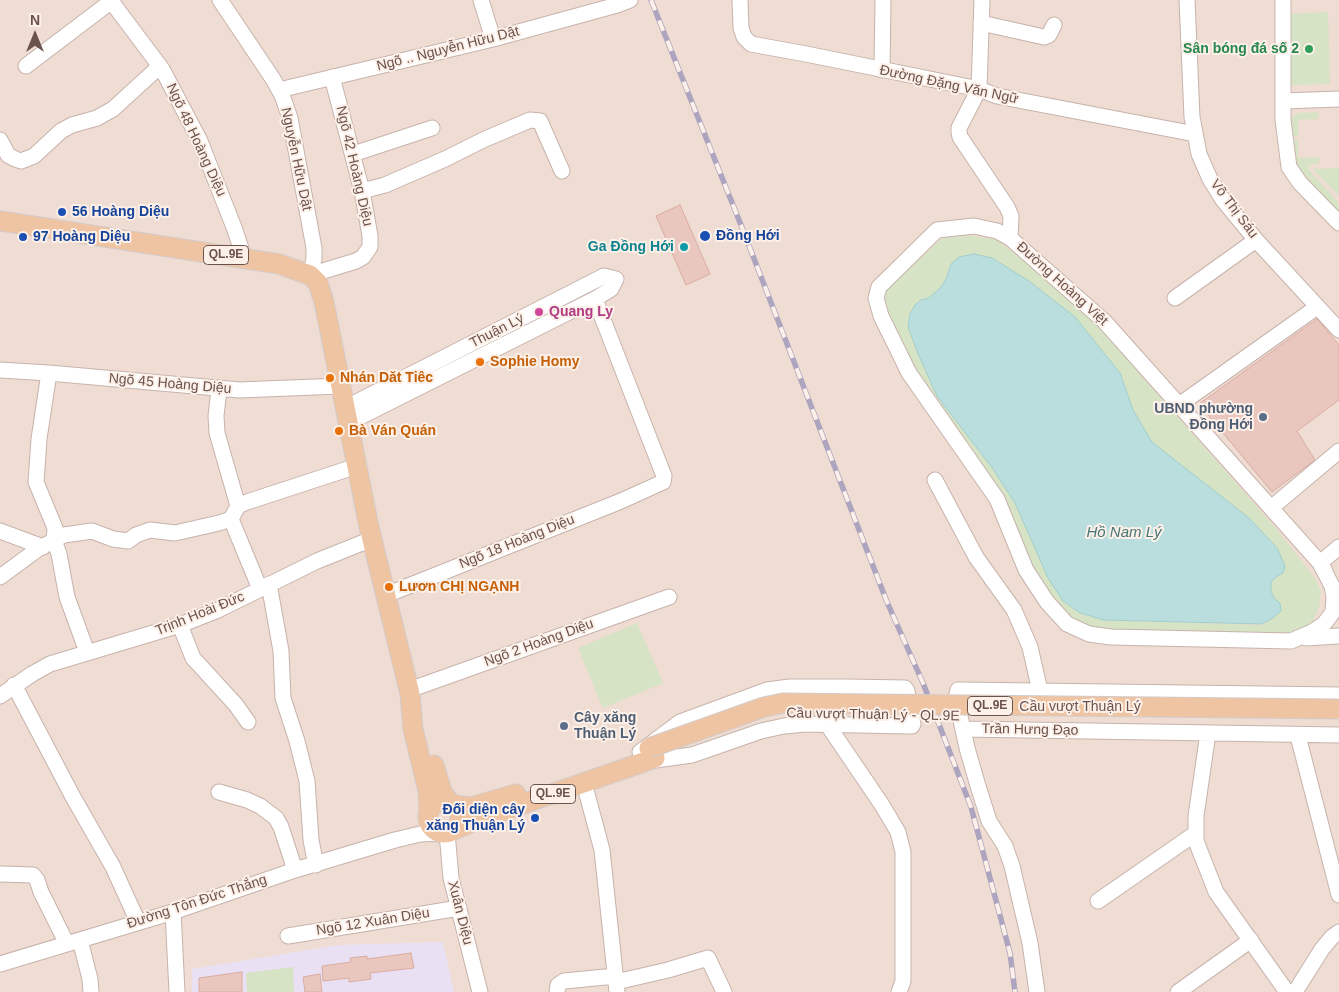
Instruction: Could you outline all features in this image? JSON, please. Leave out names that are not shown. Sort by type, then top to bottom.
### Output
[{"type":"main road","name":"QL.9E","points":[[0,220],[279,264],[310,275]]},
{"type":"main road","points":[[310,275],[320,288],[372,539],[410,692],[424,727],[442,792],[457,809],[460,818],[456,827],[447,832],[432,828],[428,815],[428,791],[413,729],[410,692]]},
{"type":"main road","name":"Cầu vượt Thuận Lý","points":[[648,755],[764,707],[783,703],[1339,709]]},
{"type":"main road","name":"Cầu vượt Thuận Lý - QL.9E","points":[[648,755],[771,715],[792,713],[1339,722]]},
{"type":"main road","name":"QL.9E","points":[[452,804],[466,808],[480,805],[648,755]]},
{"type":"main road","name":"QL.9E","points":[[447,832],[584,784],[648,755]]},
{"type":"main road","points":[[428,815],[435,804],[440,802],[452,804]]},
{"type":"street","points":[[26,66],[112,0]]},
{"type":"street","name":"Ngõ 48 Hoàng Diệu","points":[[112,0],[160,66],[207,157],[244,258]]},
{"type":"street","name":"Nguyễn Hữu Dật","points":[[220,0],[279,90],[290,118],[314,248],[314,260],[310,275]]},
{"type":"street","points":[[481,0],[493,39]]},
{"type":"street","name":"Đường Đặng Văn Ngữ","points":[[740,0],[741,28],[744,38],[751,44],[979,90],[998,96],[1195,134]]},
{"type":"street","points":[[882,70],[883,0]]},
{"type":"street","points":[[982,0],[979,90],[959,128],[960,137],[1011,216],[1010,238]]},
{"type":"street","name":"Võ Thị Sáu","points":[[1187,0],[1192,118],[1199,154],[1210,179],[1223,200],[1256,240],[1339,330]]},
{"type":"street","points":[[1283,0],[1284,134],[1289,167],[1300,183],[1339,223]]},
{"type":"street","name":"Ngõ .. Nguyễn Hữu Dật","points":[[279,90],[493,39],[624,3]]},
{"type":"street","points":[[981,23],[1039,37],[1049,35],[1054,25]]},
{"type":"street","points":[[0,140],[8,155],[15,159],[21,161],[34,156],[61,131],[72,125],[97,118],[113,109],[160,66]]},
{"type":"street","name":"Ngõ 42 Hoàng Diệu","points":[[310,275],[356,261],[364,257],[370,247],[370,236],[362,191],[332,77]]},
{"type":"street","points":[[1283,101],[1339,99]]},
{"type":"street","points":[[362,191],[385,184],[445,159],[530,120],[540,121],[562,171]]},
{"type":"street","points":[[353,154],[432,128]]},
{"type":"street","name":"Đường Hoàng Việt","points":[[974,226],[997,230],[1010,238],[1104,321],[1179,405],[1320,563],[1332,586],[1334,597],[1333,612],[1324,624],[1312,632],[1291,640],[1111,637],[1089,634],[1067,624],[1047,602],[1026,570],[997,500],[909,372],[881,316],[876,298],[879,287],[937,230],[974,226]]},
{"type":"street","points":[[1176,298],[1256,240]]},
{"type":"street","name":"Thuận Lý","points":[[604,276],[616,279],[611,289],[595,299],[347,415],[604,276]]},
{"type":"street","name":"Ngõ 18 Hoàng Diệu","points":[[386,595],[621,501],[663,482],[664,476],[595,299]]},
{"type":"street","points":[[1179,405],[1317,307]]},
{"type":"street","name":"Ngõ 45 Hoàng Diệu","points":[[0,370],[239,390],[341,386]]},
{"type":"street","points":[[48,543],[55,528],[36,482],[49,373]]},
{"type":"street","points":[[219,389],[216,416],[217,433],[235,513],[265,586],[281,651],[283,698],[308,781],[311,840],[316,865]]},
{"type":"street","points":[[1271,508],[1339,451]]},
{"type":"street","points":[[0,576],[48,543],[64,535],[92,531],[113,540],[128,541],[136,535],[150,530],[175,532],[235,513],[247,502],[357,466]]},
{"type":"street","points":[[935,480],[976,557],[1014,610],[1030,646],[1040,691]]},
{"type":"street","points":[[0,531],[48,543],[59,554],[66,597],[87,652]]},
{"type":"street","name":"Trịnh Hoài Đức","points":[[0,696],[14,685],[50,664],[180,625],[218,610],[317,560],[372,539]]},
{"type":"street","points":[[1339,547],[1320,563],[1339,593]]},
{"type":"street","name":"Ngõ 2 Hoàng Diệu","points":[[410,692],[669,597]]},
{"type":"street","points":[[180,625],[193,658],[236,705],[248,722]]},
{"type":"street","points":[[1291,640],[1339,636]]},
{"type":"street","points":[[14,685],[73,797],[113,867],[138,922]]},
{"type":"street","points":[[790,687],[905,688],[914,724],[912,726],[827,724],[784,726],[761,731],[692,755],[648,755],[680,722],[767,690],[790,687]]},
{"type":"street","name":"Trần Hưng Đạo","points":[[1339,696],[958,690],[956,698],[963,729],[1298,736],[1339,735]]},
{"type":"street","points":[[827,724],[898,832],[902,852],[904,981],[899,992]]},
{"type":"street","points":[[963,729],[989,821],[1004,846],[1012,866],[1030,944],[1037,992]]},
{"type":"street","points":[[1208,733],[1196,816],[1196,841],[1216,892],[1288,992]]},
{"type":"street","points":[[1298,736],[1339,896]]},
{"type":"street","points":[[584,784],[602,850],[616,983]]},
{"type":"street","points":[[219,792],[247,800],[260,806],[276,818],[281,827],[295,870]]},
{"type":"street","points":[[395,840],[418,829],[428,815]]},
{"type":"street","points":[[395,840],[420,834],[447,832]]},
{"type":"street","name":"Xuân Diệu","points":[[447,832],[451,878],[480,992]]},
{"type":"street","points":[[1098,901],[1196,833]]},
{"type":"street","name":"Đường Tôn Đức Thắng","points":[[0,964],[173,912],[295,870],[395,840]]},
{"type":"street","points":[[0,874],[33,875],[37,880],[41,892],[73,942],[90,979],[91,992]]},
{"type":"street","name":"Ngõ 12 Xuân Diệu","points":[[288,936],[459,908]]},
{"type":"street","points":[[173,912],[177,992]]},
{"type":"street","points":[[1295,992],[1322,948],[1339,932]]},
{"type":"street","points":[[1178,992],[1251,940]]},
{"type":"street","points":[[557,992],[558,985],[564,981],[616,983],[708,958],[724,992]]},
{"type":"shaded area","points":[[0,0],[1339,0],[1339,992],[0,992]]},
{"type":"shaded area","points":[[443,942],[454,992],[192,992],[192,969],[337,945]]},
{"type":"green space","name":"Sân bóng đá số 2","points":[[1328,12],[1330,84],[1290,85],[1289,14]]},
{"type":"green space","points":[[1318,112],[1318,119],[1298,120],[1298,136],[1292,137],[1291,119],[1298,113]]},
{"type":"green space","points":[[1292,140],[1298,140],[1298,158],[1319,157],[1319,164],[1312,164],[1308,169],[1339,203],[1339,212],[1292,161]]},
{"type":"green space","points":[[1339,168],[1339,196],[1313,169]]},
{"type":"green space","points":[[957,235],[997,240],[1078,304],[1274,526],[1315,578],[1321,592],[1319,607],[1313,621],[1303,631],[1282,635],[1088,629],[1073,623],[1045,593],[920,384],[886,313],[885,291],[941,239]],"holes":[[[992,258],[1029,281],[1075,317],[1120,373],[1133,410],[1152,442],[1249,518],[1283,573],[1271,582],[1271,591],[1274,598],[1273,618],[1263,625],[1104,620],[1080,613],[1048,578],[1015,503],[993,469],[937,396],[908,327],[910,314],[915,305],[921,300],[929,298],[941,287],[946,279],[947,271]]]},
{"type":"green space","points":[[637,623],[663,683],[603,708],[578,648]]},
{"type":"green space","points":[[293,967],[294,992],[247,992],[246,973]]},
{"type":"water","name":"Hồ Nam Lý","points":[[974,254],[992,258],[1029,281],[1075,317],[1120,373],[1133,410],[1152,442],[1249,518],[1277,548],[1285,566],[1283,573],[1271,582],[1271,591],[1274,598],[1280,603],[1281,611],[1273,618],[1262,624],[1104,620],[1080,613],[1063,601],[1048,578],[1015,503],[993,469],[937,396],[908,327],[910,314],[915,305],[921,300],[929,298],[941,287],[951,264],[959,257]]},
{"type":"building","name":"Ga Đồng Hới","points":[[680,205],[710,274],[686,285],[656,216]]},
{"type":"building","name":"UBND phường Đồng Hới","points":[[1317,319],[1339,345],[1339,400],[1297,431],[1315,460],[1272,492],[1199,404]]},
{"type":"building","points":[[411,953],[414,968],[370,973],[371,979],[349,982],[349,978],[323,981],[322,966],[351,962],[350,958],[367,956],[367,959]]},
{"type":"building","points":[[242,972],[242,992],[199,992],[199,978]]},
{"type":"building","points":[[320,974],[322,992],[305,992],[303,977]]},
{"type":"railway","points":[[651,0],[741,225],[887,602],[923,683],[971,807],[1010,953],[1015,992]]},
{"type":"place","name":"Sân bóng đá số 2","points":[[1309,49]]},
{"type":"place","name":"56 Hoàng Diệu","points":[[62,212]]},
{"type":"place","name":"Đồng Hới","points":[[705,236]]},
{"type":"place","name":"97 Hoàng Diệu","points":[[23,237]]},
{"type":"place","name":"Ga Đồng Hới","points":[[684,247]]},
{"type":"place","name":"Quang Ly","points":[[539,312]]},
{"type":"place","name":"Sophie Homy","points":[[480,362]]},
{"type":"place","name":"Nhán Dăt Tiêc","points":[[330,378]]},
{"type":"place","name":"UBND phường Đồng Hới","points":[[1263,417]]},
{"type":"place","name":"Bà Ván Quán","points":[[339,431]]},
{"type":"place","name":"Lươn CHỊ NGẠNH","points":[[389,587]]},
{"type":"place","name":"Cây xăng Thuận Lý","points":[[564,726]]},
{"type":"place","name":"Đối diện cây xăng Thuận Lý","points":[[535,818]]}]
